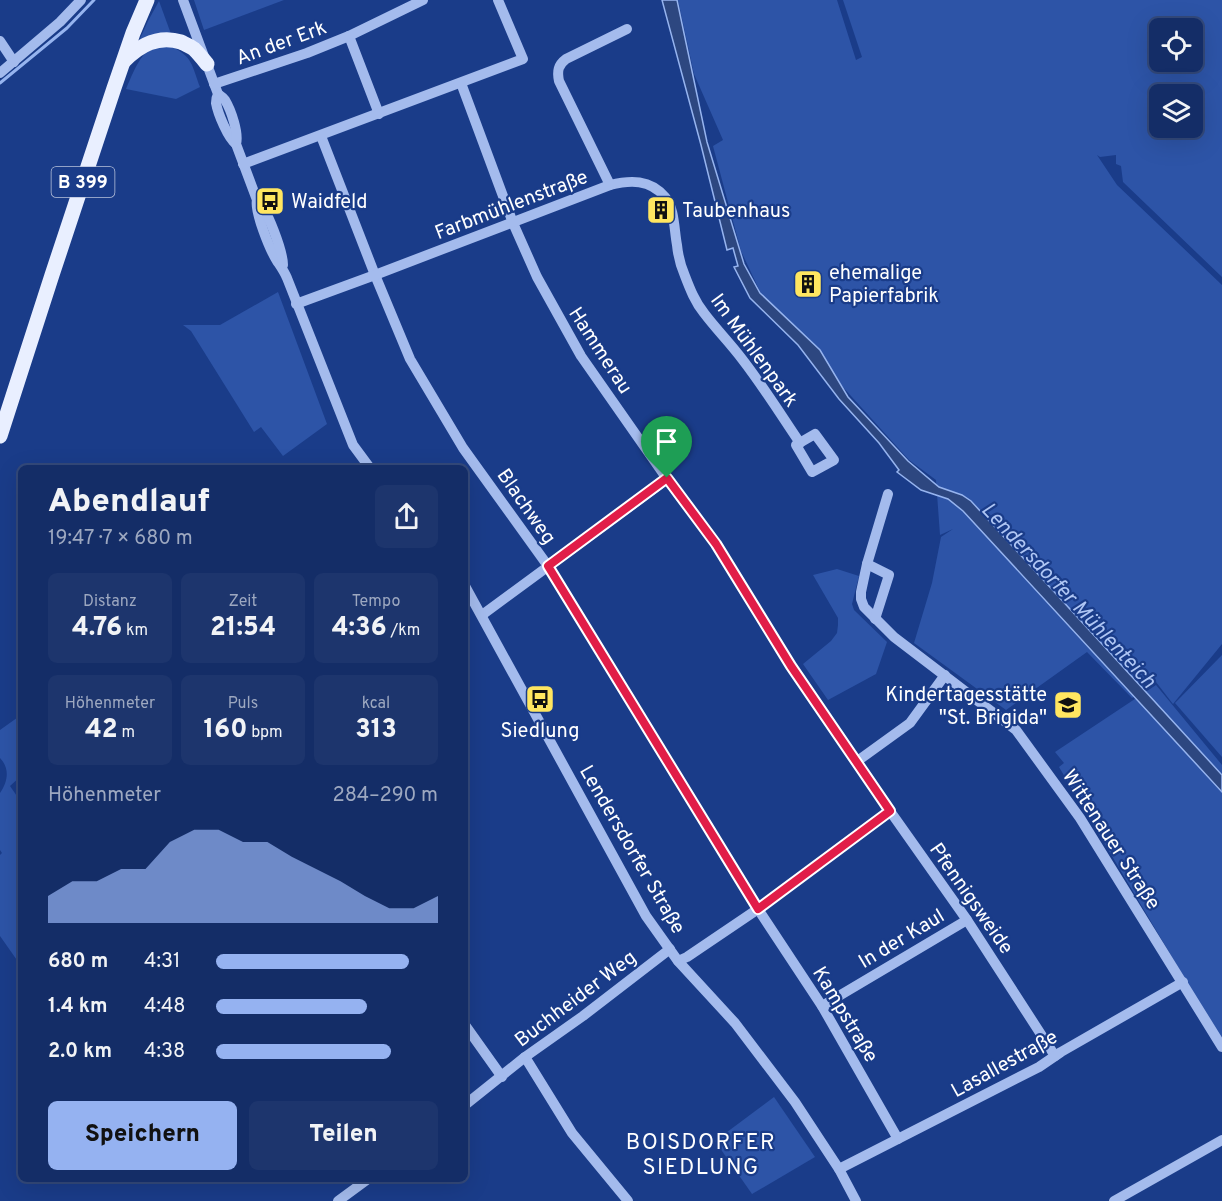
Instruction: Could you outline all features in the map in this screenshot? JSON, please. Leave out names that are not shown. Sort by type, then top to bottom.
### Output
[{"type":"main road","name":"B 399","points":[[0,436],[133,33],[147,0]]},
{"type":"main road","points":[[124,61],[135,50],[146,44],[165,39],[187,44],[207,63]]},
{"type":"street","points":[[0,73],[60,22],[81,0]]},
{"type":"street","points":[[183,0],[216,89],[216,101],[222,118],[231,140],[236,144],[257,200],[255,206],[262,225],[278,262],[283,268],[353,445],[369,465]]},
{"type":"street","name":"An der Erk","points":[[216,89],[349,36],[423,0]]},
{"type":"street","points":[[243,164],[523,59],[498,0]]},
{"type":"street","name":"Farbmühlenstraße","points":[[296,304],[610,185],[559,81],[558,70],[566,59],[627,29]]},
{"type":"street","points":[[349,36],[379,114]]},
{"type":"street","points":[[0,41],[14,62]]},
{"type":"street","name":"Hammerau","points":[[461,83],[513,222],[537,278],[580,356],[716,544],[791,666],[856,762]]},
{"type":"street","name":"Blachweg","points":[[321,136],[410,359],[463,448],[548,566],[758,909]]},
{"type":"street","name":"Im Mühlenpark","points":[[610,185],[623,182],[648,184],[667,199],[671,208],[677,249],[684,273],[702,312],[759,381],[800,443]]},
{"type":"street","points":[[482,615],[667,478]]},
{"type":"street","points":[[867,564],[890,575],[874,618],[864,607],[861,592],[867,564],[888,494]]},
{"type":"street","name":"Lendersdorfer Straße","points":[[468,590],[646,916],[678,961],[735,1023],[795,1102],[839,1169],[856,1201]]},
{"type":"street","name":"Wittenauer Straße","points":[[874,618],[894,637],[1016,730],[1080,818],[1222,1047]]},
{"type":"street","points":[[856,762],[910,723],[945,675]]},
{"type":"street","name":"Pfennigsweide","points":[[856,762],[967,920],[1055,1056]]},
{"type":"street","points":[[678,961],[758,909],[890,811]]},
{"type":"street","name":"Kampstraße","points":[[758,909],[822,1006],[898,1139]]},
{"type":"street","name":"In der Kaul","points":[[822,1006],[967,920]]},
{"type":"street","name":"Buchheider Weg","points":[[468,1103],[670,949]]},
{"type":"street","name":"Lasallestraße","points":[[839,1169],[1040,1067],[1183,982]]},
{"type":"street","points":[[469,1038],[502,1077]]},
{"type":"street","points":[[525,1058],[572,1133],[628,1201]]},
{"type":"street","points":[[1114,1201],[1134,1196],[1219,1142],[1222,1154]]},
{"type":"street","points":[[338,1201],[364,1182]]},
{"type":"shaded area","points":[[194,0],[284,0],[204,30]]},
{"type":"shaded area","points":[[662,0],[677,0],[707,142],[744,264],[760,293],[820,350],[848,397],[908,461],[939,487],[962,495],[971,501],[1222,775],[1222,792],[963,511],[948,499],[921,490],[897,472],[899,470],[879,443],[839,399],[798,345],[750,298],[734,267],[738,266],[733,248],[727,250]]},
{"type":"shaded area","points":[[678,0],[837,0],[856,60],[862,57],[843,0],[1222,0],[1222,277],[1123,182],[1121,166],[1116,164],[1116,155],[1100,157],[1097,155],[1117,185],[1222,285],[1222,644],[1173,704],[1156,682],[1132,698],[1087,652],[1006,710],[914,643],[932,583],[941,537],[953,529],[940,535],[936,480],[909,460],[764,300],[741,251],[713,146],[723,140],[694,74]]},
{"type":"shaded area","points":[[159,1],[171,34],[138,43],[148,21]]},
{"type":"shaded area","points":[[170,46],[187,58],[200,87],[176,99],[126,89],[136,67],[146,53],[155,48]]},
{"type":"shaded area","points":[[278,292],[327,424],[283,456],[261,427],[254,432],[191,331],[183,325],[220,325]]},
{"type":"shaded area","points":[[837,569],[859,576],[852,604],[854,610],[887,642],[876,674],[828,700],[803,664],[831,641],[837,633],[838,618],[813,575]]},
{"type":"shaded area","points":[[1222,655],[1222,757],[1175,703]]},
{"type":"shaded area","points":[[1156,685],[1222,765],[1222,1041],[1059,767],[1064,763],[1055,752]]},
{"type":"shaded area","points":[[18,717],[18,779],[10,786],[18,798],[18,962],[0,936],[0,855],[2,853],[0,850],[0,793],[5,784],[7,771],[0,758],[0,730]]},
{"type":"shaded area","points":[[774,1097],[815,1157],[752,1194],[715,1141]]},
{"type":"waterway","points":[[0,83],[67,28],[94,0]]},
{"type":"place","name":"Waidfeld","points":[[270,201]]},
{"type":"place","name":"Taubenhaus","points":[[661,210]]},
{"type":"place","name":"ehemalige Papierfabrik","points":[[808,284]]},
{"type":"place","name":"Siedlung","points":[[540,699]]},
{"type":"place","name":"Kindertagesstätte \"St. Brigida\"","points":[[1068,705]]},
{"type":"district","name":"BOISDORFER SIEDLUNG","points":[[701,1154]]},
{"type":"route","points":[[667,478],[716,544],[791,666],[890,811],[758,909],[548,566],[667,478]]},
{"type":"water label","name":"Lendersdorfer Mühlenteich","points":[[1069,595]]}]
